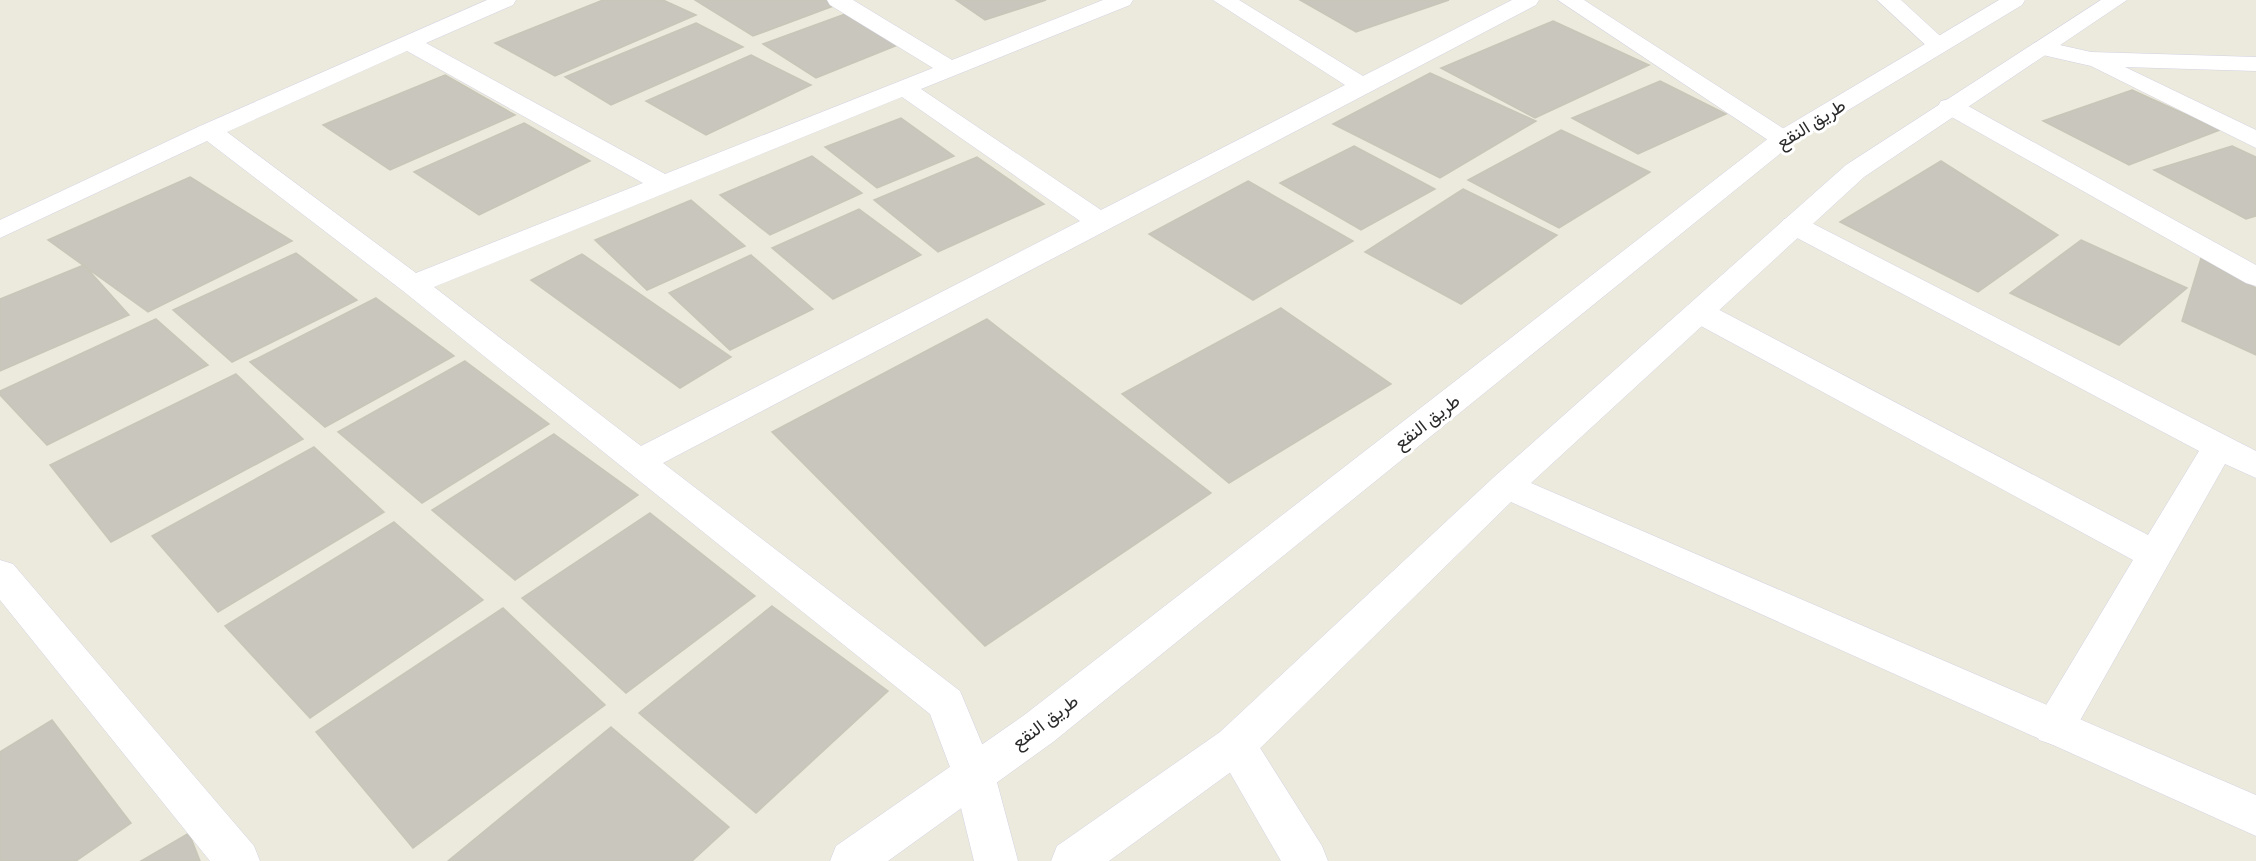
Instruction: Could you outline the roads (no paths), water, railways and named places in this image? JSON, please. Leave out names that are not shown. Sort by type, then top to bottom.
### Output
[{"type":"street","points":[[0,230],[209,131],[505,0]]},
{"type":"street","points":[[838,0],[951,69]]},
{"type":"street","points":[[413,285],[1122,0]]},
{"type":"street","points":[[1224,0],[1362,86]]},
{"type":"street","points":[[639,461],[1528,0]]},
{"type":"street","points":[[1569,0],[1783,140]]},
{"type":"street","points":[[1888,0],[1939,45]]},
{"type":"street","name":"طريق النقع","points":[[852,861],[1038,729],[1783,140],[2014,0]]},
{"type":"street","points":[[1073,861],[1235,745],[1506,486],[1855,171],[1950,106],[2116,0]]},
{"type":"street","points":[[407,42],[663,184]]},
{"type":"street","points":[[2042,48],[2091,59],[2256,64]]},
{"type":"street","points":[[2091,59],[2256,140]]},
{"type":"street","points":[[904,88],[1100,222]]},
{"type":"street","points":[[1950,106],[2256,278]]},
{"type":"street","points":[[209,131],[413,285],[946,703],[974,775],[996,861]]},
{"type":"street","points":[[1794,225],[2256,466]]},
{"type":"street","points":[[1699,312],[2154,555]]},
{"type":"street","points":[[2054,727],[2218,447]]},
{"type":"street","points":[[1506,486],[2256,816]]},
{"type":"street","points":[[0,574],[238,861]]},
{"type":"street","points":[[1235,745],[1306,861]]}]
